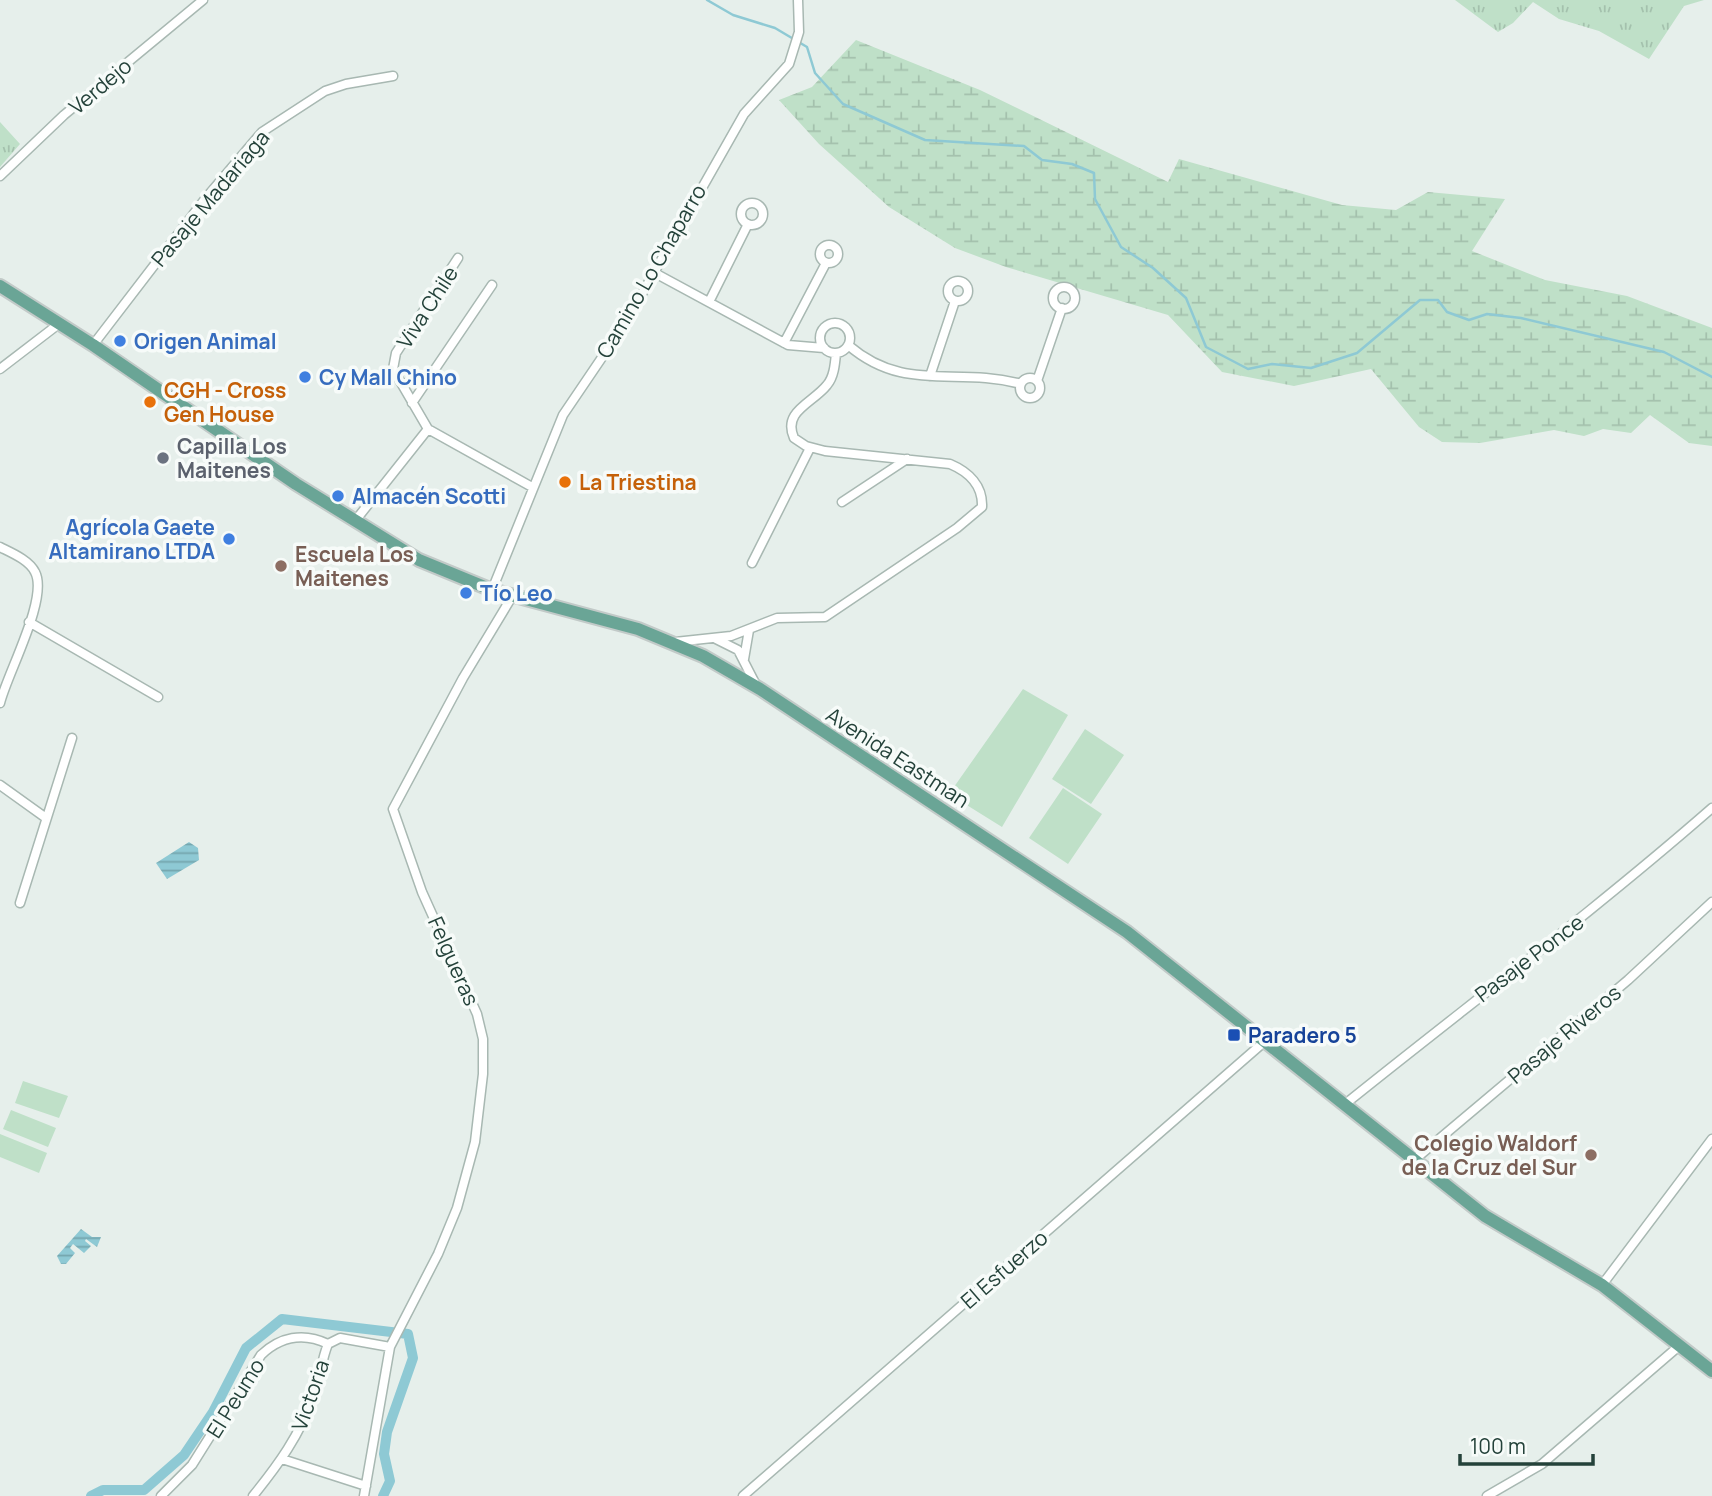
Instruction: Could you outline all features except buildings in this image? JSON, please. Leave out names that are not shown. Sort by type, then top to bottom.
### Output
[{"type":"main road","name":"Avenida Eastman","points":[[0,286],[60,323],[355,521],[419,560],[492,590],[638,629],[726,668],[760,689],[1128,932],[1485,1216],[1602,1285],[1712,1371]]},
{"type":"street","name":"Verdejo","points":[[0,176],[64,115],[203,0]]},
{"type":"street","name":"Camino Lo Chaparro","points":[[492,590],[563,415],[617,336],[744,114],[789,64],[799,32],[798,0]]},
{"type":"street","name":"Pasaje Madariaga","points":[[93,345],[205,199],[262,132],[325,91],[346,84],[393,76]]},
{"type":"street","points":[[709,302],[748,224]]},
{"type":"street","name":"Viva Chile","points":[[458,258],[393,361],[393,369],[428,429],[532,487]]},
{"type":"street","points":[[784,343],[826,263]]},
{"type":"street","points":[[653,272],[784,343],[802,348],[824,348],[836,353]]},
{"type":"street","points":[[412,403],[492,285]]},
{"type":"street","points":[[930,376],[955,300]]},
{"type":"street","points":[[1021,384],[1024,396],[1033,397],[1039,390],[1037,381],[1062,309]]},
{"type":"street","points":[[0,369],[60,323]]},
{"type":"street","points":[[824,348],[820,340],[822,331],[833,323],[842,325],[849,331],[848,345]]},
{"type":"street","points":[[848,345],[884,370],[1021,384]]},
{"type":"street","points":[[673,643],[749,630],[777,618],[825,617],[957,528],[982,507],[976,484],[962,469],[938,461],[810,448],[794,438],[792,419],[795,412],[830,383],[836,353],[848,345]]},
{"type":"street","points":[[1021,384],[1028,378],[1037,381]]},
{"type":"street","points":[[355,521],[428,429]]},
{"type":"street","points":[[752,563],[810,448]]},
{"type":"street","points":[[842,502],[908,459]]},
{"type":"street","points":[[0,547],[26,562],[36,574],[39,589],[0,703]]},
{"type":"street","name":"Felgueras","points":[[364,1496],[391,1344],[438,1254],[464,1186],[478,1119],[484,1051],[477,1014],[422,892],[393,809],[463,678],[513,595]]},
{"type":"street","points":[[29,622],[158,697]]},
{"type":"street","points":[[744,659],[749,630]]},
{"type":"street","points":[[714,638],[732,645],[744,659],[760,689]]},
{"type":"street","points":[[20,903],[72,738]]},
{"type":"street","points":[[0,785],[46,818]]},
{"type":"street","name":"Pasaje Ponce","points":[[1344,1105],[1478,996],[1598,905],[1712,808]]},
{"type":"street","name":"Pasaje Riveros","points":[[1413,1161],[1628,980],[1712,902]]},
{"type":"street","name":"El Esfuerzo","points":[[743,1496],[1264,1042]]},
{"type":"street","points":[[1602,1285],[1712,1139]]},
{"type":"street","name":"El Peumo","points":[[161,1496],[192,1465],[261,1355],[273,1343],[288,1338],[310,1338],[328,1344]]},
{"type":"street","name":"Victoria","points":[[253,1496],[282,1459],[307,1413],[328,1344],[340,1338],[391,1344]]},
{"type":"street","points":[[1487,1496],[1542,1464],[1679,1346]]},
{"type":"street","points":[[282,1459],[366,1486]]},
{"type":"green space","points":[[1455,0],[1704,0],[1684,6],[1649,59],[1599,31],[1559,19],[1533,2],[1513,23],[1498,32]]},
{"type":"green space","points":[[856,40],[980,90],[1168,182],[1179,159],[1342,205],[1396,210],[1428,192],[1505,199],[1472,251],[1545,280],[1627,296],[1712,328],[1712,446],[1689,443],[1650,415],[1631,433],[1603,429],[1584,436],[1554,430],[1480,443],[1442,442],[1419,427],[1371,369],[1294,386],[1222,372],[1168,315],[1006,267],[955,248],[889,207],[819,144],[779,100],[812,87]]},
{"type":"green space","points":[[0,122],[20,144],[0,167]]},
{"type":"green space","points":[[1023,689],[1068,715],[1002,827],[949,794]]},
{"type":"green space","points":[[1085,729],[1124,755],[1091,804],[1052,779]]},
{"type":"green space","points":[[1063,788],[1102,814],[1068,864],[1029,838]]},
{"type":"green space","points":[[23,1081],[68,1096],[59,1118],[15,1103]]},
{"type":"green space","points":[[11,1110],[56,1128],[48,1147],[3,1129]]},
{"type":"green space","points":[[0,1134],[47,1153],[39,1173],[0,1157]]},
{"type":"water","points":[[189,842],[198,848],[199,860],[167,879],[156,863]]},
{"type":"water","points":[[81,1229],[92,1237],[101,1237],[97,1247],[86,1239],[91,1246],[84,1253],[73,1244],[70,1248],[75,1253],[66,1264],[61,1264],[57,1256]]},
{"type":"waterway","points":[[707,0],[733,15],[775,28],[807,47],[815,73],[843,104],[925,140],[1024,146],[1042,160],[1072,164],[1094,173],[1095,199],[1121,247],[1153,268],[1186,298],[1206,347],[1248,369],[1272,364],[1311,368],[1357,353],[1420,300],[1438,300],[1447,312],[1469,320],[1487,314],[1521,318],[1664,352],[1712,377]]},
{"type":"waterway","points":[[91,1496],[103,1490],[144,1490],[184,1455],[213,1412],[246,1348],[282,1319],[408,1334],[413,1358],[387,1432],[384,1454],[390,1481],[383,1496]]},
{"type":"place","name":"Origen Animal","points":[[120,341]]},
{"type":"place","name":"Cy Mall Chino","points":[[305,377]]},
{"type":"place","name":"CGH - Cross Gen House","points":[[150,402]]},
{"type":"place","name":"Capilla Los Maitenes","points":[[163,458]]},
{"type":"place","name":"La Triestina","points":[[565,482]]},
{"type":"place","name":"Almacén Scotti","points":[[338,496]]},
{"type":"place","name":"Agrícola Gaete Altamirano LTDA","points":[[229,539]]},
{"type":"place","name":"Escuela Los Maitenes","points":[[281,566]]},
{"type":"place","name":"Tío Leo","points":[[466,593]]},
{"type":"place","name":"Paradero 5","points":[[1234,1035]]},
{"type":"place","name":"Colegio Waldorf de la Cruz del Sur","points":[[1591,1155]]}]
